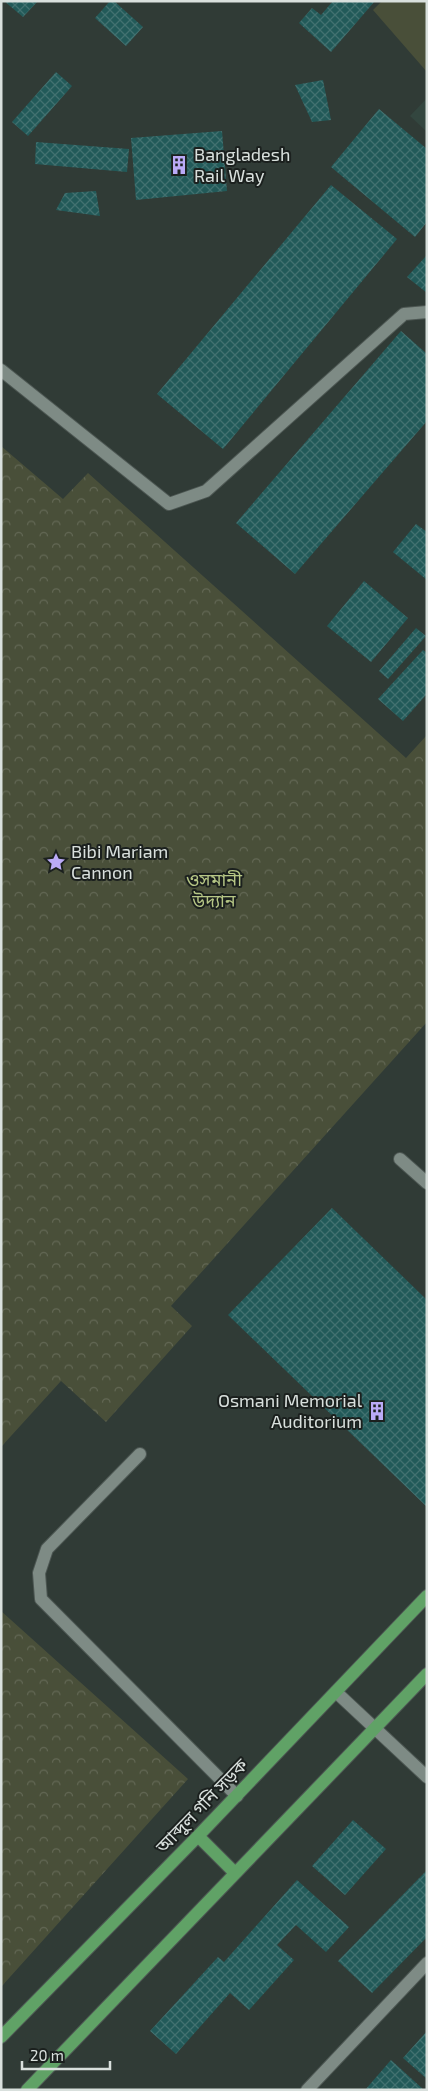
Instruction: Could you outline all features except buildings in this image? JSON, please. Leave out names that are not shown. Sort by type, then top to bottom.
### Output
[{"type":"main road","name":"আব্দুল গনি সড়ক","points":[[1,2038],[237,1796],[427,1596]]},
{"type":"main road","points":[[27,2090],[427,1674]]},
{"type":"main road","points":[[198,1836],[235,1873]]},
{"type":"lane","points":[[1,370],[169,504],[206,492],[404,314],[427,312]]},
{"type":"lane","points":[[400,1159],[427,1183]]},
{"type":"lane","points":[[140,1454],[46,1549],[39,1573],[41,1599],[237,1796]]},
{"type":"lane","points":[[336,1692],[424,1770]]},
{"type":"lane","points":[[307,2090],[427,1963]]},
{"type":"shaded area","points":[[427,98],[427,132],[410,116]]},
{"type":"green space","points":[[382,1],[427,1],[427,72],[373,10]]},
{"type":"green space","name":"ওসমানী উদ্যান","points":[[1,446],[63,499],[88,473],[406,758],[427,735],[427,1022],[171,1306],[192,1326],[106,1422],[61,1381],[1,1447]]},
{"type":"green space","points":[[1,1611],[188,1779],[1,1987]]},
{"type":"place","name":"Bangladesh Rail Way","points":[[179,165]]},
{"type":"place","name":"Bibi Mariam Cannon","points":[[56,862]]},
{"type":"place","name":"Osmani Memorial Auditorium","points":[[377,1411]]}]
